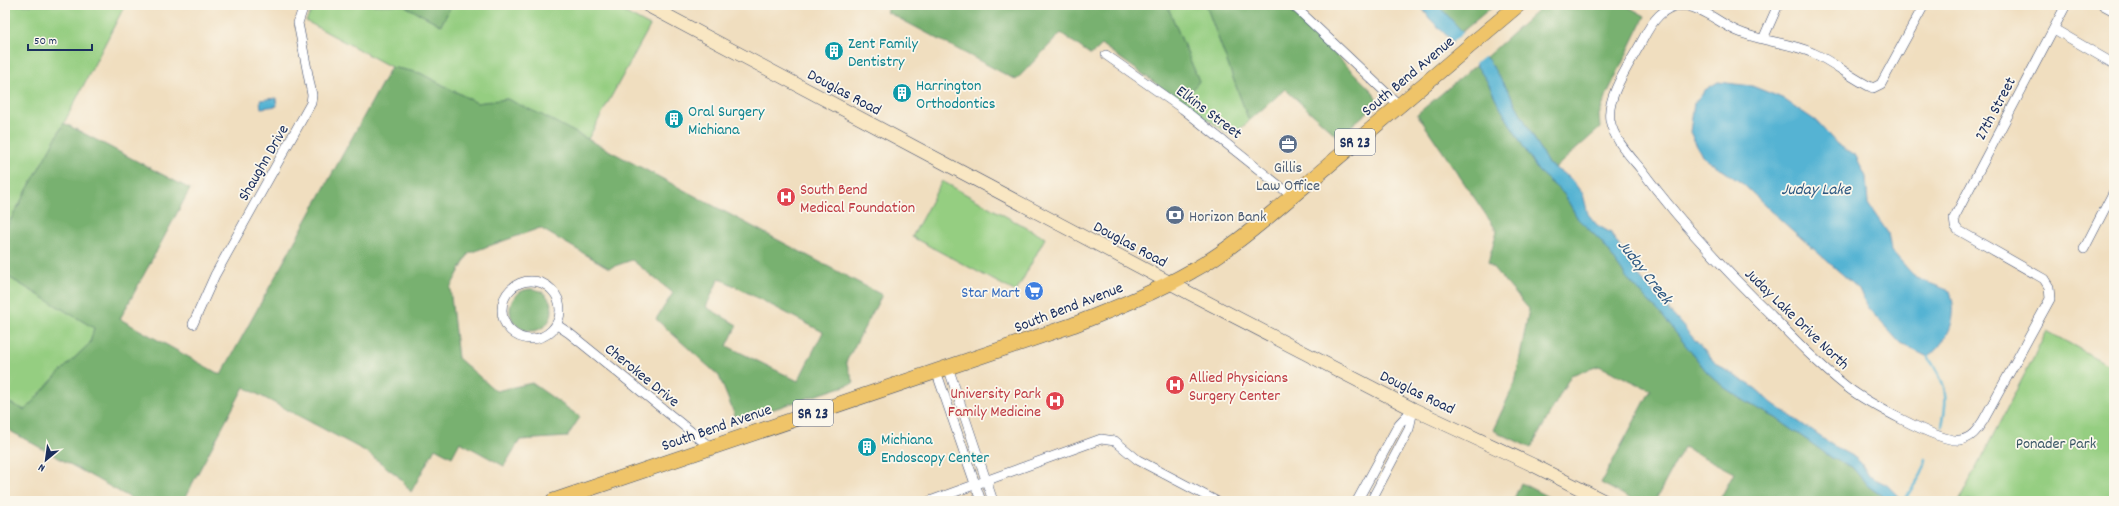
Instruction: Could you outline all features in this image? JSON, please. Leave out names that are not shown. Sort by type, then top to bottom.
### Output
[{"type":"main road","name":"South Bend Avenue","points":[[553,501],[1072,325],[1120,306],[1170,283],[1192,271],[1236,242],[1399,105],[1448,66],[1518,5]]},
{"type":"street","name":"Shaughn Drive","points":[[193,324],[214,275],[311,103],[312,95],[298,23],[304,5]]},
{"type":"street","name":"Douglas Road","points":[[647,5],[1170,283],[1413,408],[1533,465],[1604,501]]},
{"type":"street","points":[[1293,5],[1399,105]]},
{"type":"street","points":[[1778,5],[1763,39],[1814,53],[1870,87],[1877,88],[1885,78],[1924,5]]},
{"type":"street","name":"27th Street","points":[[2047,283],[2019,264],[1958,230],[1955,226],[1955,215],[2066,5]]},
{"type":"street","points":[[2103,5],[2114,11]]},
{"type":"street","name":"Juday Lake Drive North","points":[[1763,39],[1736,30],[1696,9],[1687,6],[1675,6],[1660,14],[1648,30],[1615,92],[1611,103],[1610,122],[1614,132],[1635,162],[1680,218],[1755,300],[1805,350],[1849,389],[1936,436],[1955,440],[1966,438],[1977,431],[2050,299],[2051,293],[2047,283]]},
{"type":"street","points":[[2054,29],[2114,64]]},
{"type":"street","name":"Elkins Street","points":[[1106,55],[1183,109],[1292,196]]},
{"type":"street","points":[[2084,250],[2114,191]]},
{"type":"street","points":[[538,282],[546,286],[556,295],[560,308],[557,325],[545,336],[537,339],[529,339],[514,333],[504,320],[502,312],[507,295],[512,288],[524,283],[538,282]]},
{"type":"street","name":"Cherokee Drive","points":[[557,325],[569,333],[710,448]]},
{"type":"street","points":[[942,369],[993,501]]},
{"type":"street","points":[[942,369],[981,501]]},
{"type":"street","points":[[1357,501],[1398,424],[1413,408]]},
{"type":"street","points":[[1371,501],[1409,429],[1413,408]]},
{"type":"street","points":[[930,501],[1101,440],[1109,439],[1115,441],[1138,460],[1216,501]]},
{"type":"street","points":[[1373,473],[1383,478]]},
{"type":"green space","points":[[5,5],[125,5],[64,123],[5,230]]},
{"type":"green space","points":[[315,5],[403,5],[441,25],[452,5],[611,5],[650,26],[588,139],[507,99],[477,103],[420,73],[391,67],[306,21]]},
{"type":"green space","points":[[403,5],[444,5],[450,8],[441,25]]},
{"type":"green space","points":[[890,5],[1167,5],[1199,81],[1183,103],[1102,45],[1091,55],[1061,33],[1016,80],[887,12]]},
{"type":"green space","points":[[1167,5],[1206,5],[1249,121],[1232,136],[1183,103],[1199,81]]},
{"type":"green space","points":[[1206,5],[1286,5],[1373,92],[1377,100],[1376,105],[1338,137],[1285,89],[1249,121]]},
{"type":"green space","points":[[1438,5],[1494,5],[1462,32]]},
{"type":"green space","points":[[1544,5],[1625,5],[1645,16],[1607,94],[1599,115],[1600,128],[1555,168],[1548,164],[1510,94],[1485,58]]},
{"type":"green space","points":[[1476,65],[1487,81],[1501,109],[1538,171],[1564,194],[1578,219],[1602,242],[1626,277],[1661,314],[1707,372],[1725,388],[1747,403],[1776,418],[1832,458],[1852,467],[1868,486],[1889,501],[1719,501],[1734,473],[1684,447],[1655,501],[1635,501],[1601,483],[1651,390],[1599,366],[1571,375],[1531,448],[1493,430],[1515,383],[1529,309],[1488,262],[1497,231],[1417,114]]},
{"type":"green space","points":[[391,67],[420,73],[477,103],[507,99],[542,115],[882,295],[846,362],[854,383],[737,421],[719,376],[656,319],[673,293],[632,260],[609,268],[540,228],[469,253],[450,288],[458,358],[496,391],[532,383],[580,417],[567,437],[520,440],[504,466],[460,442],[452,457],[435,448],[411,492],[398,476],[365,451],[244,387],[183,501],[136,501],[5,428],[5,401],[25,410],[56,376],[90,343],[94,328],[5,275],[5,230],[64,123],[190,189],[120,319],[221,375]],"holes":[[[719,278],[823,332],[798,381],[727,346],[737,325],[706,307]]]},
{"type":"green space","points":[[942,181],[1045,238],[1016,292],[912,237]]},
{"type":"green space","points":[[5,275],[94,328],[90,343],[56,376],[25,410],[5,401]]},
{"type":"green space","points":[[527,289],[535,289],[543,292],[549,298],[552,310],[549,322],[543,328],[535,331],[527,331],[519,328],[513,322],[510,314],[510,306],[513,298],[519,292]]},
{"type":"green space","name":"Ponader Park","points":[[2047,331],[2114,368],[2114,501],[1959,501]]},
{"type":"green space","points":[[1521,483],[1556,501],[1513,501]]},
{"type":"water","points":[[1420,5],[1438,5],[1489,61],[1510,94],[1548,164],[1569,177],[1583,194],[1588,214],[1597,225],[1611,233],[1635,272],[1717,365],[1755,388],[1772,403],[1835,447],[1854,457],[1861,463],[1869,476],[1887,485],[1903,501],[1889,501],[1868,486],[1852,467],[1832,458],[1776,418],[1748,403],[1725,388],[1707,372],[1661,314],[1626,277],[1602,242],[1578,219],[1564,194],[1538,171],[1501,109],[1487,81],[1476,65],[1430,19]]},
{"type":"water","name":"Juday Lake","points":[[1718,82],[1752,86],[1782,98],[1816,121],[1837,144],[1856,156],[1866,177],[1868,204],[1888,233],[1891,250],[1916,278],[1950,291],[1953,319],[1947,336],[1928,357],[1901,344],[1867,307],[1859,289],[1783,222],[1743,184],[1702,156],[1690,132],[1694,103],[1705,90]]},
{"type":"water","points":[[276,98],[277,106],[261,108],[260,100]]},
{"type":"pier","points":[[1464,32],[1486,55],[1473,65],[1451,43]]},
{"type":"waterway","points":[[1928,357],[1939,374],[1944,389],[1945,405],[1942,426]]},
{"type":"waterway","points":[[1905,501],[1920,477],[1925,466],[1926,459]]},
{"type":"place","name":"Zent Family Dentistry","points":[[834,51]]},
{"type":"place","name":"Harrington Orthodontics","points":[[902,93]]},
{"type":"place","name":"Oral Surgery Michiana","points":[[674,119]]},
{"type":"place","name":"Gillis Law Office","points":[[1288,144]]},
{"type":"place","name":"South Bend Medical Foundation","points":[[786,197]]},
{"type":"place","name":"Horizon Bank","points":[[1175,215]]},
{"type":"place","name":"Star Mart","points":[[1034,291]]},
{"type":"place","name":"Allied Physicians Surgery Center","points":[[1175,385]]},
{"type":"place","name":"University Park Family Medicine","points":[[1055,401]]},
{"type":"place","name":"Michiana Endoscopy Center","points":[[867,447]]},
{"type":"water label","name":"Juday Creek","points":[[1646,271]]}]
